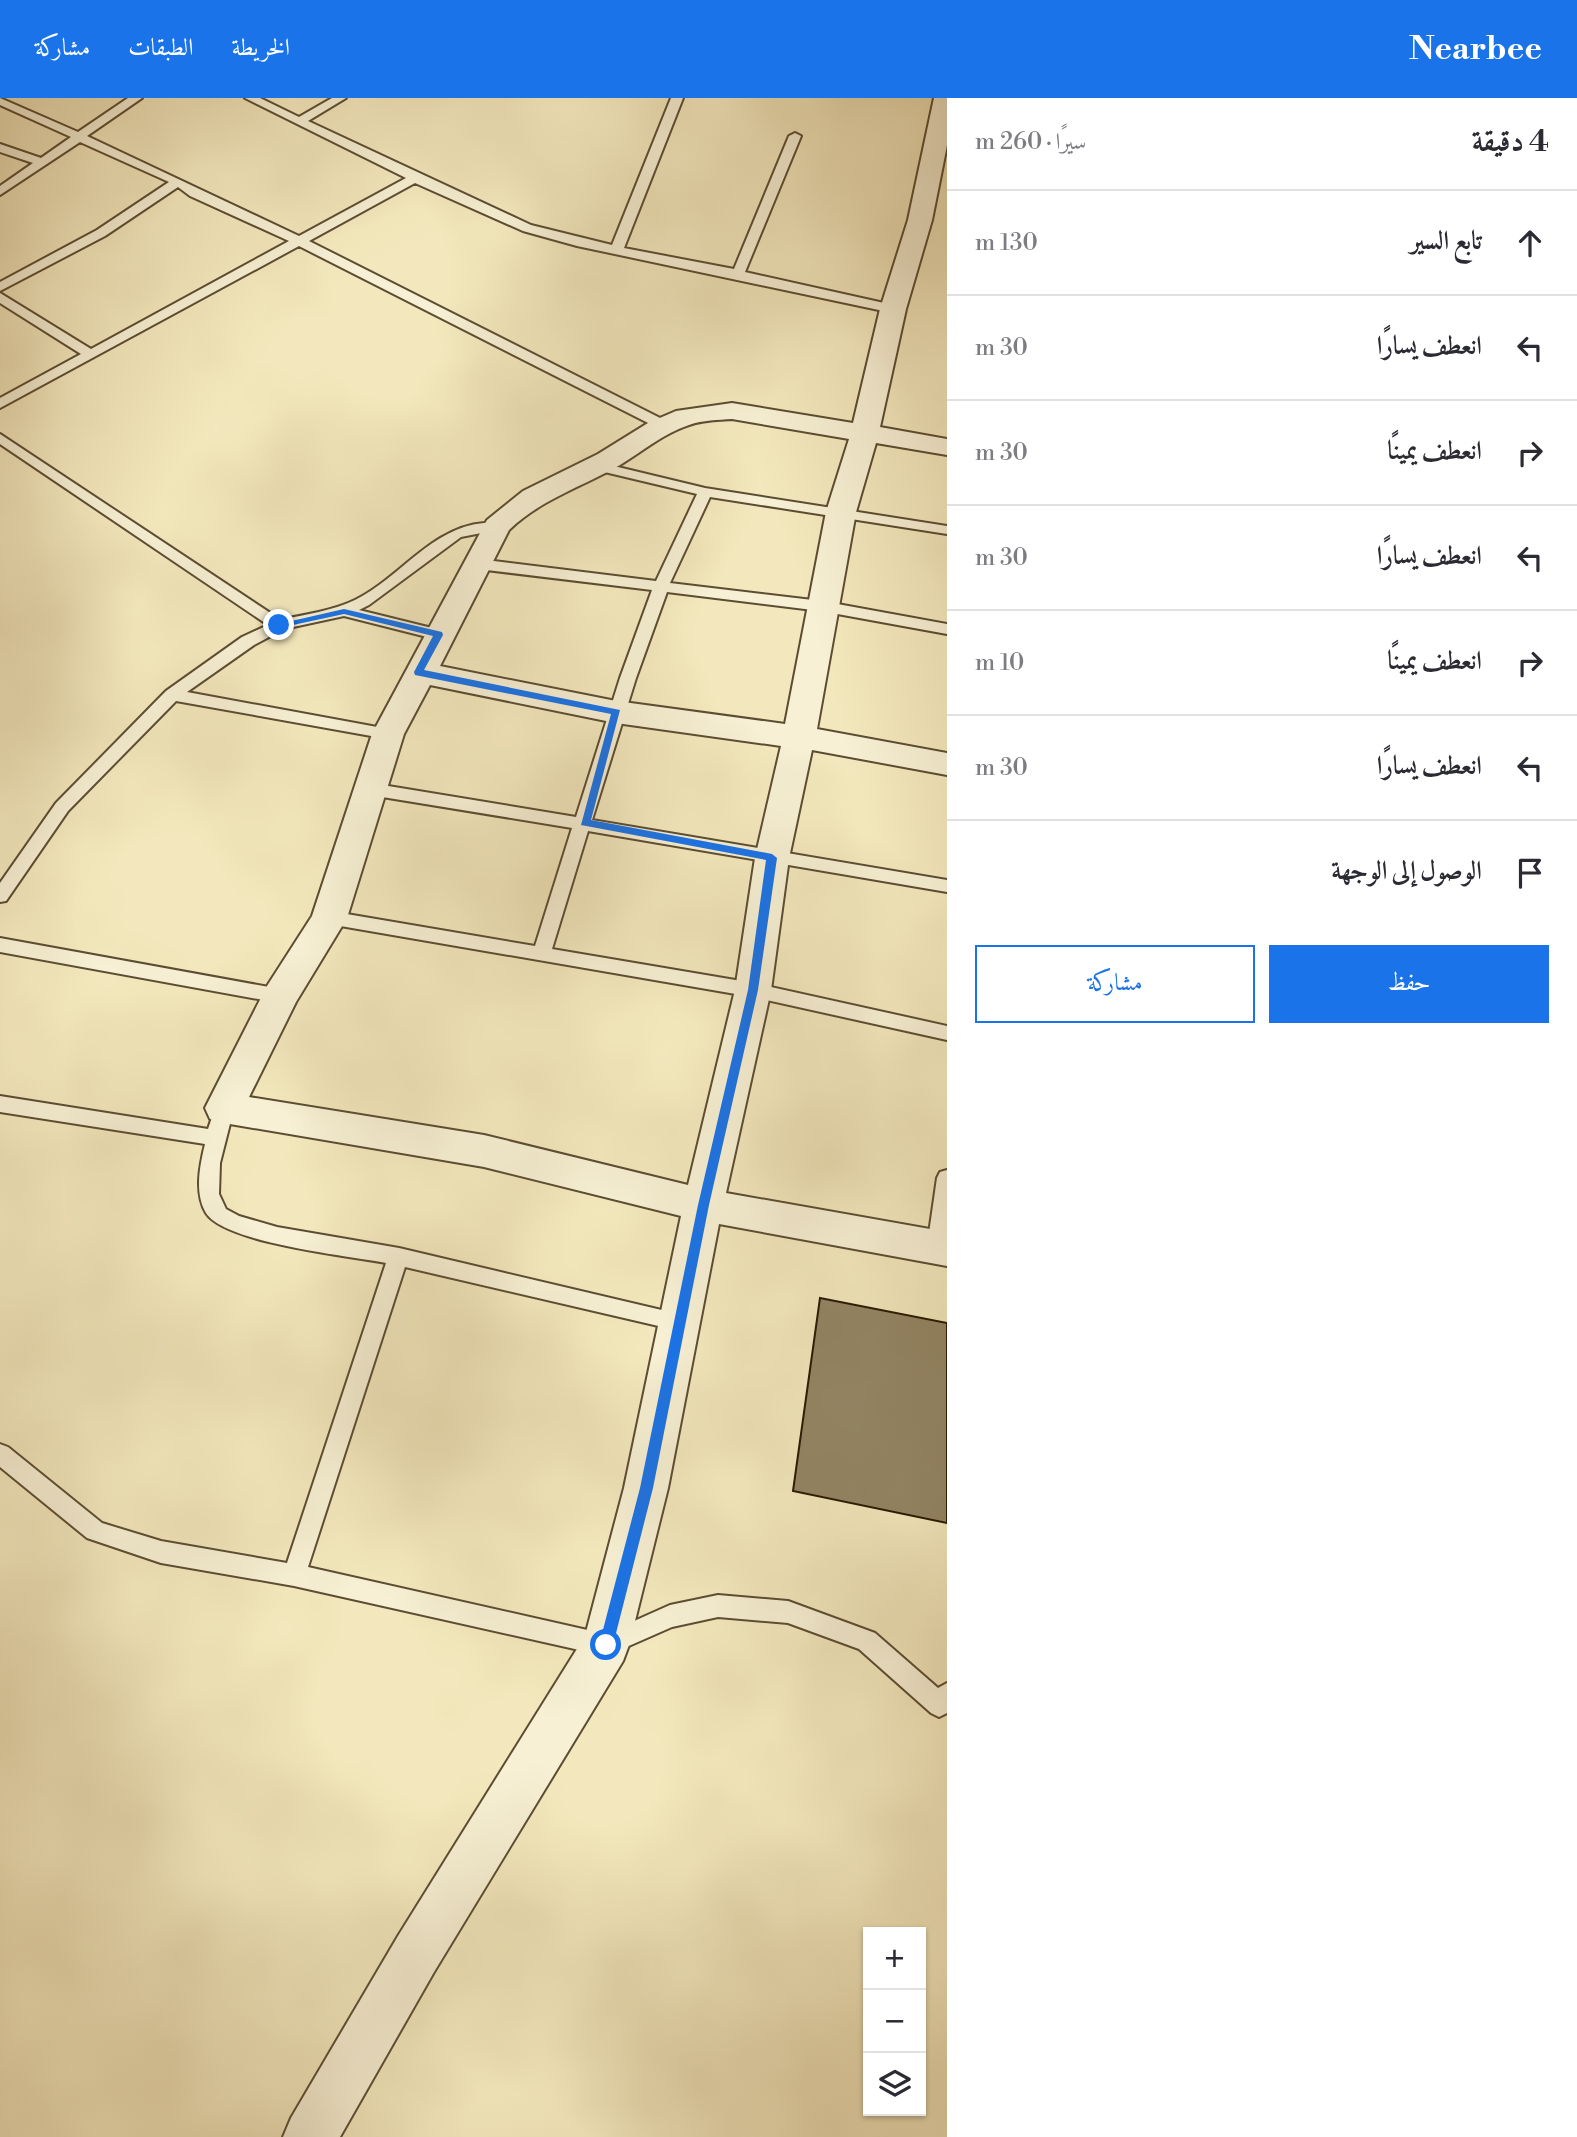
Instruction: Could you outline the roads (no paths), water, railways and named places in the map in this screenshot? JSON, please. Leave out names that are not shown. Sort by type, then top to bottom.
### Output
[{"type":"street","points":[[310,2137],[416,1954],[606,1645],[646,1488],[704,1205],[753,990],[772,858],[799,737],[821,606],[841,512],[864,435],[893,309],[920,220],[946,98]]},
{"type":"street","points":[[942,1248],[704,1205],[484,1151],[219,1123],[280,996],[329,918],[388,734],[497,526],[517,505],[543,489],[597,466],[677,419],[706,412],[732,411],[947,447]]},
{"type":"street","points":[[419,672],[617,712],[799,737],[947,764]]},
{"type":"lane","points":[[112,98],[132,101]]},
{"type":"lane","points":[[251,98],[415,178],[527,228],[562,239],[738,274],[893,309]]},
{"type":"lane","points":[[299,122],[340,98]]},
{"type":"lane","points":[[617,249],[677,98]]},
{"type":"lane","points":[[0,101],[178,182],[194,193],[299,241],[665,426]]},
{"type":"lane","points":[[0,191],[132,101]]},
{"type":"lane","points":[[738,274],[795,136]]},
{"type":"lane","points":[[0,148],[41,162]]},
{"type":"lane","points":[[0,404],[415,178]]},
{"type":"lane","points":[[0,287],[101,233],[178,182]]},
{"type":"lane","points":[[0,297],[91,355]]},
{"type":"lane","points":[[0,438],[279,625]]},
{"type":"lane","points":[[597,466],[705,492],[947,530]]},
{"type":"lane","points":[[542,952],[585,822],[617,712],[661,587],[705,492]]},
{"type":"lane","points":[[0,896],[62,807],[172,695],[248,640],[279,625],[344,611],[364,602],[456,534],[474,528],[497,526]]},
{"type":"lane","points":[[478,564],[821,606],[947,629]]},
{"type":"lane","points":[[344,611],[439,635]]},
{"type":"lane","points":[[172,695],[388,734]]},
{"type":"lane","points":[[370,789],[585,822],[772,858],[947,886]]},
{"type":"lane","points":[[329,918],[542,952],[753,990],[947,1033]]},
{"type":"lane","points":[[0,946],[280,996]]},
{"type":"lane","points":[[0,1104],[219,1123],[208,1195],[217,1214],[242,1227],[398,1257],[680,1322]]},
{"type":"lane","points":[[942,1248],[947,1178]]},
{"type":"lane","points":[[295,1575],[398,1257]]},
{"type":"lane","points":[[0,1454],[96,1531],[161,1552],[295,1575],[606,1645],[670,1616],[718,1606],[788,1612],[867,1641],[939,1705],[947,1695]]}]
